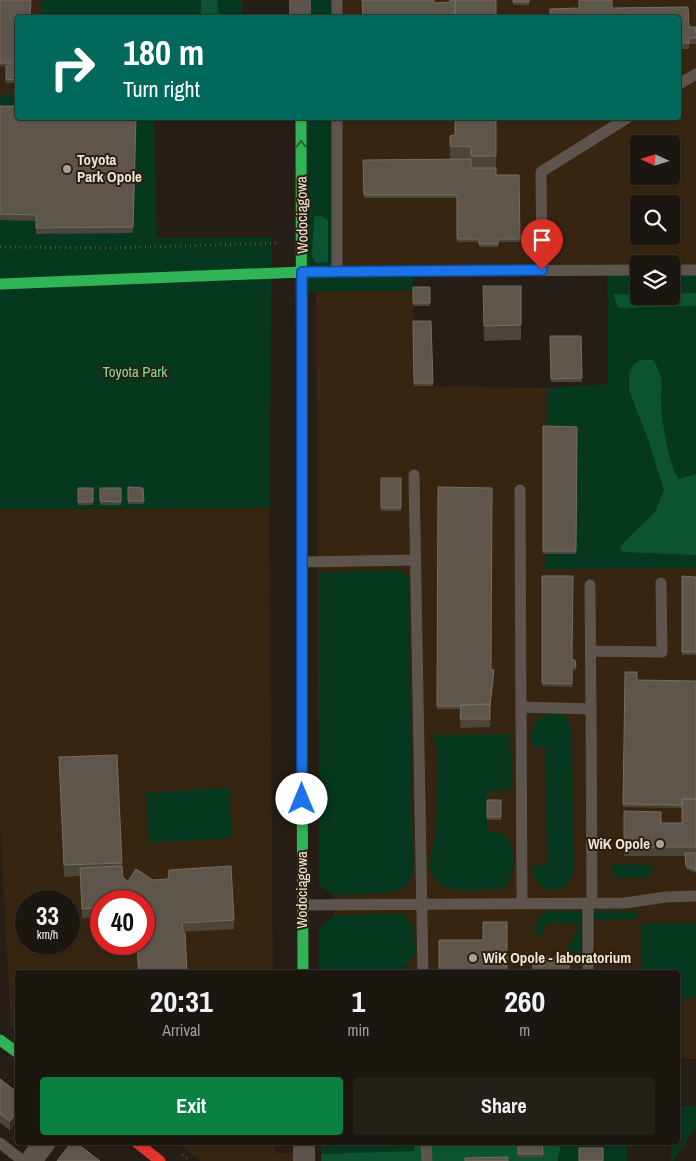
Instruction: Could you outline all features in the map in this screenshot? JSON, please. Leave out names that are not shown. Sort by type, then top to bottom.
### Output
[{"type":"street","points":[[300,0],[300,15]]},
{"type":"street","name":"Wodociągowa","points":[[301,120],[302,970]]},
{"type":"street","points":[[0,284],[302,272]]},
{"type":"street","points":[[0,1040],[15,1051]]},
{"type":"street","points":[[31,1161],[43,1145]]},
{"type":"street","points":[[140,1145],[160,1161]]},
{"type":"street","points":[[304,1145],[304,1161]]},
{"type":"lane","points":[[337,0],[337,15]]},
{"type":"lane","points":[[681,83],[696,74]]},
{"type":"lane","points":[[337,120],[337,271]]},
{"type":"lane","points":[[542,270],[541,172],[624,120]]},
{"type":"lane","points":[[302,272],[630,270]]},
{"type":"lane","points":[[680,270],[696,270]]},
{"type":"lane","points":[[414,474],[423,970]]},
{"type":"lane","points":[[520,490],[522,904]]},
{"type":"lane","points":[[302,562],[415,560]]},
{"type":"lane","points":[[591,651],[662,652],[661,583]]},
{"type":"lane","points":[[588,970],[591,710],[590,585]]},
{"type":"lane","points":[[521,707],[591,710]]},
{"type":"lane","points":[[302,905],[625,903],[666,897],[696,896]]},
{"type":"lane","points":[[0,1143],[23,1161]]},
{"type":"lane","points":[[426,1145],[427,1161]]},
{"type":"path","points":[[0,247],[112,248],[302,243]]},
{"type":"shaded area","points":[[0,0],[42,0],[42,15],[15,15],[15,95],[0,95]]},
{"type":"shaded area","points":[[337,0],[696,0],[696,271],[680,271],[680,255],[630,255],[630,272],[337,271],[337,120],[681,120],[681,15],[337,15]]},
{"type":"shaded area","name":"WiK Opole","points":[[413,290],[415,386],[547,388],[546,568],[696,568],[696,1059],[680,1058],[680,970],[319,970],[319,929],[334,916],[333,895],[319,885],[316,292]]},
{"type":"shaded area","points":[[269,508],[273,970],[15,970],[15,1027],[11,1026],[0,822],[0,509]]},
{"type":"shaded area","points":[[180,1145],[275,1145],[275,1153],[296,1153],[296,1161],[201,1161]]},
{"type":"green space","points":[[42,0],[242,0],[242,15],[42,15]]},
{"type":"green space","points":[[201,0],[217,0],[219,15],[201,15]]},
{"type":"green space","points":[[300,0],[337,0],[337,15],[300,15]]},
{"type":"green space","name":"Toyota Park","points":[[0,95],[15,95],[15,120],[154,120],[157,238],[272,237],[269,508],[0,509]]},
{"type":"green space","points":[[301,120],[337,120],[337,271],[413,270],[413,290],[302,292]]},
{"type":"green space","points":[[320,215],[328,220],[328,262],[316,263],[312,257],[314,217]]},
{"type":"green space","points":[[680,271],[696,271],[696,568],[545,569],[547,388],[608,384],[607,272],[630,272],[630,305],[680,305]]},
{"type":"green space","points":[[696,293],[696,306],[618,307],[613,294],[630,295],[630,305],[680,305],[680,294]]},
{"type":"green space","points":[[640,360],[653,360],[657,366],[661,384],[661,408],[664,430],[675,473],[679,479],[696,474],[696,555],[623,552],[620,548],[656,511],[664,490],[649,442],[629,390],[629,374],[633,365]]},
{"type":"green space","points":[[401,570],[409,579],[413,873],[404,889],[389,893],[333,895],[319,885],[319,572]]},
{"type":"green space","points":[[558,713],[566,718],[572,730],[573,872],[570,881],[564,887],[558,890],[551,890],[538,882],[532,865],[547,865],[546,747],[531,747],[531,739],[533,727],[539,719]]},
{"type":"green space","points":[[510,734],[512,786],[508,790],[487,791],[487,832],[500,833],[509,839],[511,846],[513,863],[509,881],[506,887],[486,890],[461,890],[439,884],[433,877],[430,868],[436,835],[437,810],[437,748],[433,735]]},
{"type":"green space","points":[[229,788],[232,838],[149,843],[146,793]]},
{"type":"green space","points":[[611,864],[652,865],[652,874],[649,877],[615,878]]},
{"type":"green space","points":[[582,911],[581,953],[567,950],[579,926],[572,922],[571,925],[557,921],[555,924],[549,922],[541,937],[537,935],[535,927],[537,920],[545,912]]},
{"type":"green space","points":[[638,911],[638,919],[593,920],[592,912]]},
{"type":"green space","points":[[389,913],[405,915],[413,928],[416,953],[408,963],[408,970],[319,970],[319,929],[334,916]]},
{"type":"green space","points":[[642,923],[696,923],[696,994],[693,998],[680,1000],[680,970],[642,970]]},
{"type":"green space","points":[[680,1106],[696,1106],[696,1127],[673,1161],[671,1161],[671,1145],[680,1145]]},
{"type":"green space","points":[[321,1145],[415,1145],[415,1151],[321,1154]]},
{"type":"green space","points":[[415,1145],[561,1145],[558,1161],[321,1161],[321,1154],[414,1151]]},
{"type":"green space","points":[[561,1145],[627,1145],[627,1161],[559,1161]]},
{"type":"building","points":[[0,0],[31,0],[30,15],[15,15],[15,80],[6,79],[6,66],[10,66],[10,63],[0,63]]},
{"type":"building","points":[[362,0],[434,0],[434,3],[455,0],[455,15],[363,15]]},
{"type":"building","points":[[455,0],[496,0],[496,15],[455,15]]},
{"type":"building","points":[[513,0],[529,0],[529,2],[513,2]]},
{"type":"building","points":[[579,0],[612,0],[612,8],[688,7],[689,27],[696,27],[696,38],[689,38],[689,43],[681,43],[681,15],[550,15],[550,9],[579,8]]},
{"type":"building","name":"Toyota Park Opole","points":[[0,106],[15,106],[15,120],[136,120],[133,227],[36,228],[36,215],[0,214]]},
{"type":"building","points":[[455,120],[496,120],[496,156],[471,156],[471,147],[450,146],[450,136],[455,135]]},
{"type":"building","points":[[471,159],[471,168],[496,168],[496,175],[519,175],[520,239],[498,239],[498,244],[479,244],[479,239],[457,239],[457,195],[364,195],[363,160]]},
{"type":"building","points":[[483,286],[521,286],[521,325],[484,326]]},
{"type":"building","points":[[413,287],[430,287],[430,303],[413,303]]},
{"type":"building","points":[[413,321],[431,321],[433,383],[414,383]]},
{"type":"building","points":[[550,336],[581,336],[582,378],[551,379]]},
{"type":"building","points":[[543,426],[577,427],[576,551],[543,551]]},
{"type":"building","points":[[381,478],[401,478],[401,508],[381,508]]},
{"type":"building","points":[[128,487],[143,488],[144,501],[128,501]]},
{"type":"building","points":[[438,487],[492,488],[491,670],[494,670],[490,706],[490,704],[437,706]]},
{"type":"building","points":[[78,488],[93,488],[93,502],[78,502]]},
{"type":"building","points":[[100,488],[121,488],[121,502],[100,501]]},
{"type":"building","points":[[542,576],[573,576],[572,660],[575,660],[576,667],[572,667],[572,684],[542,683]]},
{"type":"building","points":[[682,576],[696,577],[696,652],[682,652]]},
{"type":"building","points":[[625,672],[637,672],[637,680],[696,681],[696,799],[682,799],[682,805],[623,804]]},
{"type":"building","points":[[490,704],[490,719],[460,719],[461,705]]},
{"type":"building","points":[[117,755],[122,863],[64,865],[59,757]]},
{"type":"building","name":"WiK Opole","points":[[682,799],[696,799],[696,847],[624,847],[624,811],[661,812],[661,823],[682,823]]},
{"type":"building","points":[[487,800],[501,800],[501,817],[487,817]]},
{"type":"building","points":[[685,853],[696,853],[696,870],[686,866]]},
{"type":"building","points":[[122,866],[123,878],[128,881],[136,869],[153,880],[168,879],[169,870],[231,866],[234,920],[182,923],[183,933],[185,933],[187,970],[139,970],[138,955],[155,955],[155,890],[90,890],[90,909],[82,909],[80,868]]},
{"type":"building","name":"WiK Opole - laboratorium","points":[[483,922],[507,922],[507,970],[439,970],[439,940],[483,940]]},
{"type":"building","points":[[533,957],[569,957],[569,970],[533,970]]},
{"type":"building","points":[[0,1079],[15,1091],[15,1115],[10,1121],[0,1114]]},
{"type":"building","points":[[69,1145],[79,1145],[100,1161],[57,1161]]},
{"type":"building","points":[[518,1145],[542,1145],[543,1154],[518,1154]]},
{"type":"building","points":[[579,1148],[603,1148],[603,1161],[579,1161]]},
{"type":"building","points":[[508,1157],[508,1161],[465,1161],[465,1158]]},
{"type":"traffic: fast","points":[[301,120],[302,583]]},
{"type":"traffic: fast","points":[[0,284],[302,272]]},
{"type":"traffic: fast","points":[[302,750],[303,970]]},
{"type":"traffic: fast","points":[[0,1040],[15,1051]]},
{"type":"traffic: slow","points":[[302,583],[302,750]]},
{"type":"traffic: jam","points":[[140,1145],[160,1161]]},
{"type":"place","name":"Toyota Park Opole","points":[[67,169]]},
{"type":"place","name":"WiK Opole","points":[[660,844]]},
{"type":"place","name":"WiK Opole - laboratorium","points":[[473,958]]},
{"type":"route","points":[[302,799],[302,272],[542,270]]}]
